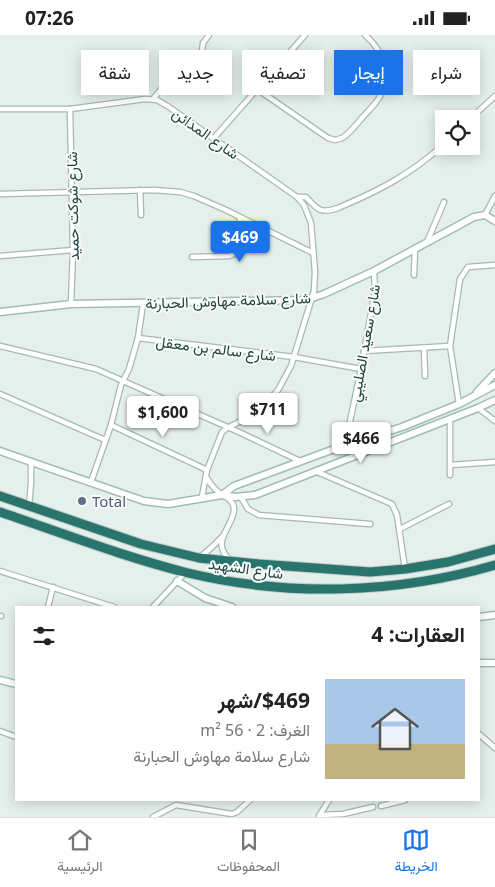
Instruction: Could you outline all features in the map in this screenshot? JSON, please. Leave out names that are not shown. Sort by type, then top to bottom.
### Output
[{"type":"highway","name":"شارع الشهيد","points":[[0,496],[140,545],[199,558],[350,572],[370,572],[405,569],[448,561],[495,549]]},
{"type":"highway","name":"شارع الشهيد","points":[[0,512],[102,547],[186,572],[248,584],[337,589],[427,581],[495,565]]},
{"type":"street","points":[[0,109],[70,109],[153,99],[185,61],[197,57],[202,52],[203,43],[209,35]]},
{"type":"street","points":[[291,50],[304,35]]},
{"type":"street","points":[[265,95],[328,139],[342,139],[375,103],[384,84],[385,74],[382,58],[375,45],[364,35]]},
{"type":"street","points":[[214,138],[251,95]]},
{"type":"street","points":[[480,110],[495,96]]},
{"type":"street","name":"شارع المدائن","points":[[153,99],[165,104],[297,197],[304,205],[311,223],[315,282],[312,299],[291,366],[274,396],[251,416],[227,428]]},
{"type":"street","name":"شارع شوكت حميد","points":[[70,109],[73,250],[71,304]]},
{"type":"street","points":[[297,197],[306,197],[321,211],[329,211],[397,181],[435,152]]},
{"type":"street","points":[[140,190],[141,215]]},
{"type":"street","points":[[0,194],[140,190],[166,191],[194,196],[313,253]]},
{"type":"street","points":[[495,197],[485,215],[495,221]]},
{"type":"street","points":[[427,241],[444,202]]},
{"type":"street","name":"شارع سلامة مهاوش الحبارنة","points":[[0,312],[71,304],[299,301],[312,299],[374,271],[468,219],[485,215]]},
{"type":"street","points":[[192,257],[229,256],[237,253],[240,246],[240,218]]},
{"type":"street","points":[[414,275],[415,248]]},
{"type":"street","points":[[0,256],[73,250]]},
{"type":"street","points":[[459,404],[450,346],[460,279],[465,270],[471,266],[495,265]]},
{"type":"street","name":"شارع سعيد الصليبي","points":[[345,445],[362,369],[375,291],[374,271]]},
{"type":"street","name":"شارع سالم بن معقل","points":[[91,482],[123,380],[129,369],[138,338],[143,304]]},
{"type":"street","name":"شارع سالم بن معقل","points":[[138,338],[294,357],[362,369]]},
{"type":"street","points":[[0,346],[80,365],[123,380],[301,462]]},
{"type":"street","points":[[364,351],[450,346]]},
{"type":"street","points":[[424,348],[425,375]]},
{"type":"street","points":[[474,395],[495,373]]},
{"type":"street","points":[[222,495],[234,486],[345,445],[402,427],[459,404],[495,385]]},
{"type":"street","points":[[0,394],[105,440]]},
{"type":"street","points":[[0,451],[151,503],[168,504],[222,495],[241,497],[262,493],[495,400]]},
{"type":"street","points":[[478,408],[495,421]]},
{"type":"street","points":[[450,419],[450,475]]},
{"type":"street","points":[[110,425],[206,469]]},
{"type":"street","points":[[202,497],[206,469],[218,438],[227,428]]},
{"type":"street","points":[[29,506],[31,461]]},
{"type":"street","points":[[450,465],[495,462]]},
{"type":"street","points":[[314,471],[390,502],[396,510],[405,569]]},
{"type":"street","points":[[206,477],[222,495],[231,501],[234,509],[222,546],[224,552],[232,561]]},
{"type":"street","points":[[241,497],[248,509],[259,515],[370,524]]},
{"type":"street","points":[[400,529],[449,504]]},
{"type":"street","points":[[199,558],[224,535]]},
{"type":"street","points":[[0,571],[103,605]]},
{"type":"street","points":[[154,606],[186,572]]},
{"type":"street","points":[[177,581],[205,598],[229,606]]},
{"type":"street","points":[[48,606],[53,587]]},
{"type":"street","points":[[480,617],[495,615]]},
{"type":"street","points":[[480,663],[495,663]]},
{"type":"street","points":[[0,680],[15,685]]},
{"type":"street","points":[[0,731],[15,737]]},
{"type":"street","points":[[480,735],[495,748]]},
{"type":"street","points":[[153,817],[163,816],[176,805],[232,814],[249,801]]},
{"type":"street","points":[[319,816],[328,801]]},
{"type":"street","points":[[381,806],[401,801]]},
{"type":"street","points":[[319,816],[374,807]]},
{"type":"place","name":"Total","points":[[82,501]]}]
